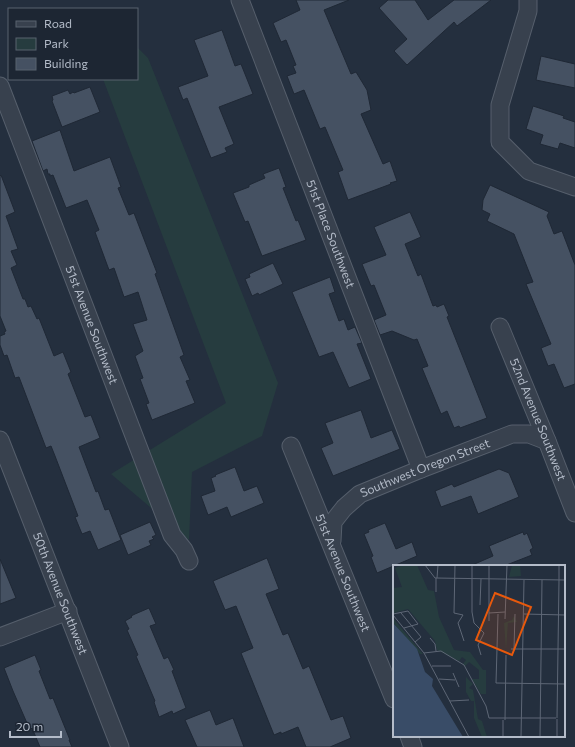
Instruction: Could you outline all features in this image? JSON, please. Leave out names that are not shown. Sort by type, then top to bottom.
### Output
[{"type":"street","name":"51st Place Southwest","points":[[240,0],[421,468]]},
{"type":"street","points":[[528,0],[528,11],[500,105],[500,142],[529,171],[575,187]]},
{"type":"street","name":"51st Avenue Southwest","points":[[0,86],[172,535],[184,550],[189,561]]},
{"type":"street","name":"52nd Avenue Southwest","points":[[500,327],[575,513]]},
{"type":"street","name":"Southwest Oregon Street","points":[[332,542],[333,522],[344,508],[360,494],[421,468],[512,434],[529,434],[547,441]]},
{"type":"street","name":"50th Avenue Southwest","points":[[0,440],[120,747]]},
{"type":"street","name":"51st Avenue Southwest","points":[[291,446],[332,542],[393,696]]},
{"type":"street","points":[[0,637],[68,611]]},
{"type":"street","points":[[409,737],[413,747]]},
{"type":"green space","points":[[138,48],[148,58],[278,383],[262,436],[192,472],[189,540],[111,474],[226,403],[103,80],[138,80]]},
{"type":"building","points":[[296,0],[349,0],[324,10],[351,74],[356,72],[367,90],[371,110],[361,114],[383,164],[390,161],[397,181],[348,200],[338,172],[343,170],[325,127],[320,129],[304,90],[294,94],[287,76],[296,73],[293,66],[296,65],[286,40],[281,42],[273,23],[300,10]]},
{"type":"building","points":[[388,0],[415,0],[428,20],[454,0],[491,0],[457,26],[454,22],[407,65],[394,51],[407,39],[379,8]]},
{"type":"building","points":[[222,30],[235,66],[241,64],[253,94],[219,107],[234,144],[225,148],[227,152],[211,158],[187,98],[183,100],[178,87],[208,76],[194,40]]},
{"type":"building","points":[[541,56],[575,64],[575,88],[536,80]]},
{"type":"building","points":[[90,87],[100,112],[62,127],[52,101],[52,96],[68,90],[70,94]]},
{"type":"building","points":[[533,106],[564,116],[563,118],[575,122],[575,148],[560,143],[558,149],[540,144],[543,135],[526,129]]},
{"type":"building","points":[[60,130],[74,171],[110,157],[121,187],[118,188],[129,215],[134,213],[157,273],[155,274],[184,355],[180,357],[190,380],[186,381],[195,403],[152,420],[146,404],[149,403],[140,379],[143,378],[135,356],[143,351],[133,324],[147,320],[138,292],[124,297],[114,268],[109,270],[95,232],[99,230],[87,200],[66,208],[53,175],[50,176],[50,174],[48,174],[47,169],[43,171],[32,141]]},
{"type":"building","points":[[279,168],[286,187],[283,188],[296,221],[298,220],[306,240],[262,256],[248,221],[245,222],[233,193],[249,187],[249,185],[265,178],[263,174]]},
{"type":"building","points":[[1,175],[15,212],[6,216],[18,249],[11,251],[17,265],[11,268],[23,299],[25,299],[28,307],[31,306],[37,319],[39,318],[54,356],[63,352],[71,372],[68,374],[85,417],[91,415],[100,438],[79,447],[96,492],[98,491],[105,510],[109,509],[121,540],[98,550],[90,531],[82,534],[75,517],[78,516],[51,446],[46,448],[19,377],[15,378],[7,355],[4,356],[0,345],[0,336],[5,334],[4,332],[6,331],[0,316]]},
{"type":"building","points":[[490,185],[549,212],[547,216],[554,234],[562,231],[575,265],[575,384],[564,388],[554,364],[548,366],[541,348],[551,344],[526,284],[533,282],[514,234],[487,221],[490,214],[482,210],[483,200]]},
{"type":"building","points":[[410,212],[421,237],[405,244],[418,276],[421,274],[433,306],[436,305],[437,307],[444,304],[449,316],[447,317],[487,418],[460,428],[459,426],[454,428],[447,411],[441,414],[422,368],[428,366],[417,339],[414,340],[392,331],[380,335],[374,320],[386,315],[374,285],[371,286],[362,264],[386,255],[374,227]]},
{"type":"building","points":[[273,263],[283,284],[259,295],[258,293],[252,296],[245,279],[250,277],[249,274]]},
{"type":"building","points":[[330,277],[335,292],[329,294],[339,321],[344,319],[348,330],[355,327],[362,343],[357,344],[371,379],[349,388],[333,352],[319,357],[292,292]]},
{"type":"building","points":[[361,410],[371,438],[392,430],[400,449],[333,476],[321,448],[333,443],[325,423]]},
{"type":"building","points":[[235,467],[244,491],[257,486],[264,503],[231,517],[227,507],[208,515],[201,496],[215,491],[211,478]]},
{"type":"building","points":[[499,469],[509,473],[519,497],[478,514],[471,496],[441,507],[435,491],[452,484],[454,487]]},
{"type":"building","points":[[150,522],[156,535],[152,537],[154,539],[149,541],[151,545],[128,555],[120,535]]},
{"type":"building","points":[[385,523],[396,549],[412,542],[417,556],[377,573],[371,557],[373,556],[364,534],[369,532],[368,530]]},
{"type":"building","points":[[523,532],[524,535],[527,533],[533,548],[530,550],[532,555],[507,565],[472,565],[493,556],[489,546]]},
{"type":"building","points":[[267,558],[279,589],[266,594],[283,635],[288,633],[303,669],[309,666],[331,720],[343,716],[351,738],[330,747],[306,747],[298,727],[281,734],[281,732],[274,735],[241,653],[253,648],[236,606],[225,610],[213,581]]},
{"type":"building","points":[[0,559],[16,598],[0,604]]},
{"type":"building","points":[[149,608],[156,624],[150,626],[164,659],[168,657],[174,670],[172,671],[186,708],[173,714],[172,711],[159,717],[154,702],[155,701],[136,656],[138,655],[127,630],[129,629],[125,621],[132,617],[131,616]]},
{"type":"building","points":[[35,655],[41,670],[39,671],[50,699],[53,698],[72,747],[40,747],[32,728],[30,730],[13,691],[4,668]]},
{"type":"building","points":[[210,710],[216,725],[233,718],[244,747],[197,747],[185,720]]}]
